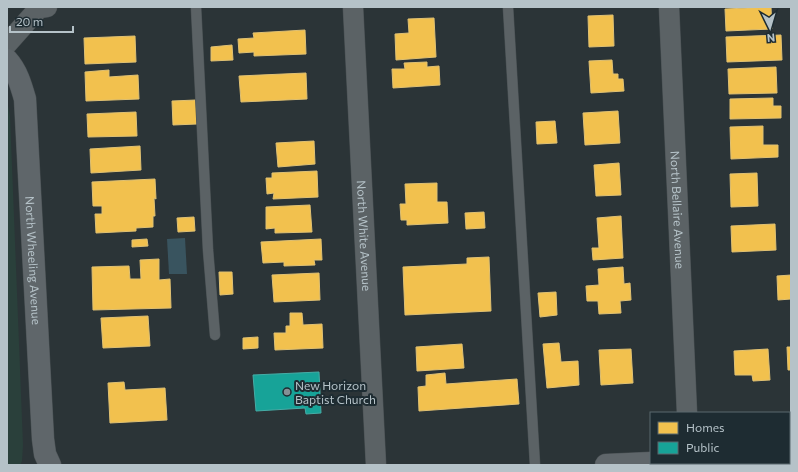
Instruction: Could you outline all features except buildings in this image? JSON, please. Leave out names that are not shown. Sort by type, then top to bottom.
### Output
[{"type":"street","points":[[7,44],[38,7],[47,7]]},
{"type":"street","name":"North White Avenue","points":[[353,7],[376,465]]},
{"type":"street","name":"North Bellaire Avenue","points":[[669,7],[687,412]]},
{"type":"street","name":"North Wheeling Avenue","points":[[7,60],[12,65],[20,82],[27,111],[43,439],[45,454],[50,465]]},
{"type":"street","points":[[606,465],[650,463]]},
{"type":"lane","points":[[196,7],[208,250],[215,335]]},
{"type":"lane","points":[[508,7],[535,465]]},
{"type":"green space","points":[[7,100],[10,116],[23,445],[22,461],[20,465],[7,465]]},
{"type":"water","points":[[185,238],[187,274],[169,274],[167,239]]},
{"type":"place","name":"New Horizon Baptist Church","points":[[287,392]]}]
